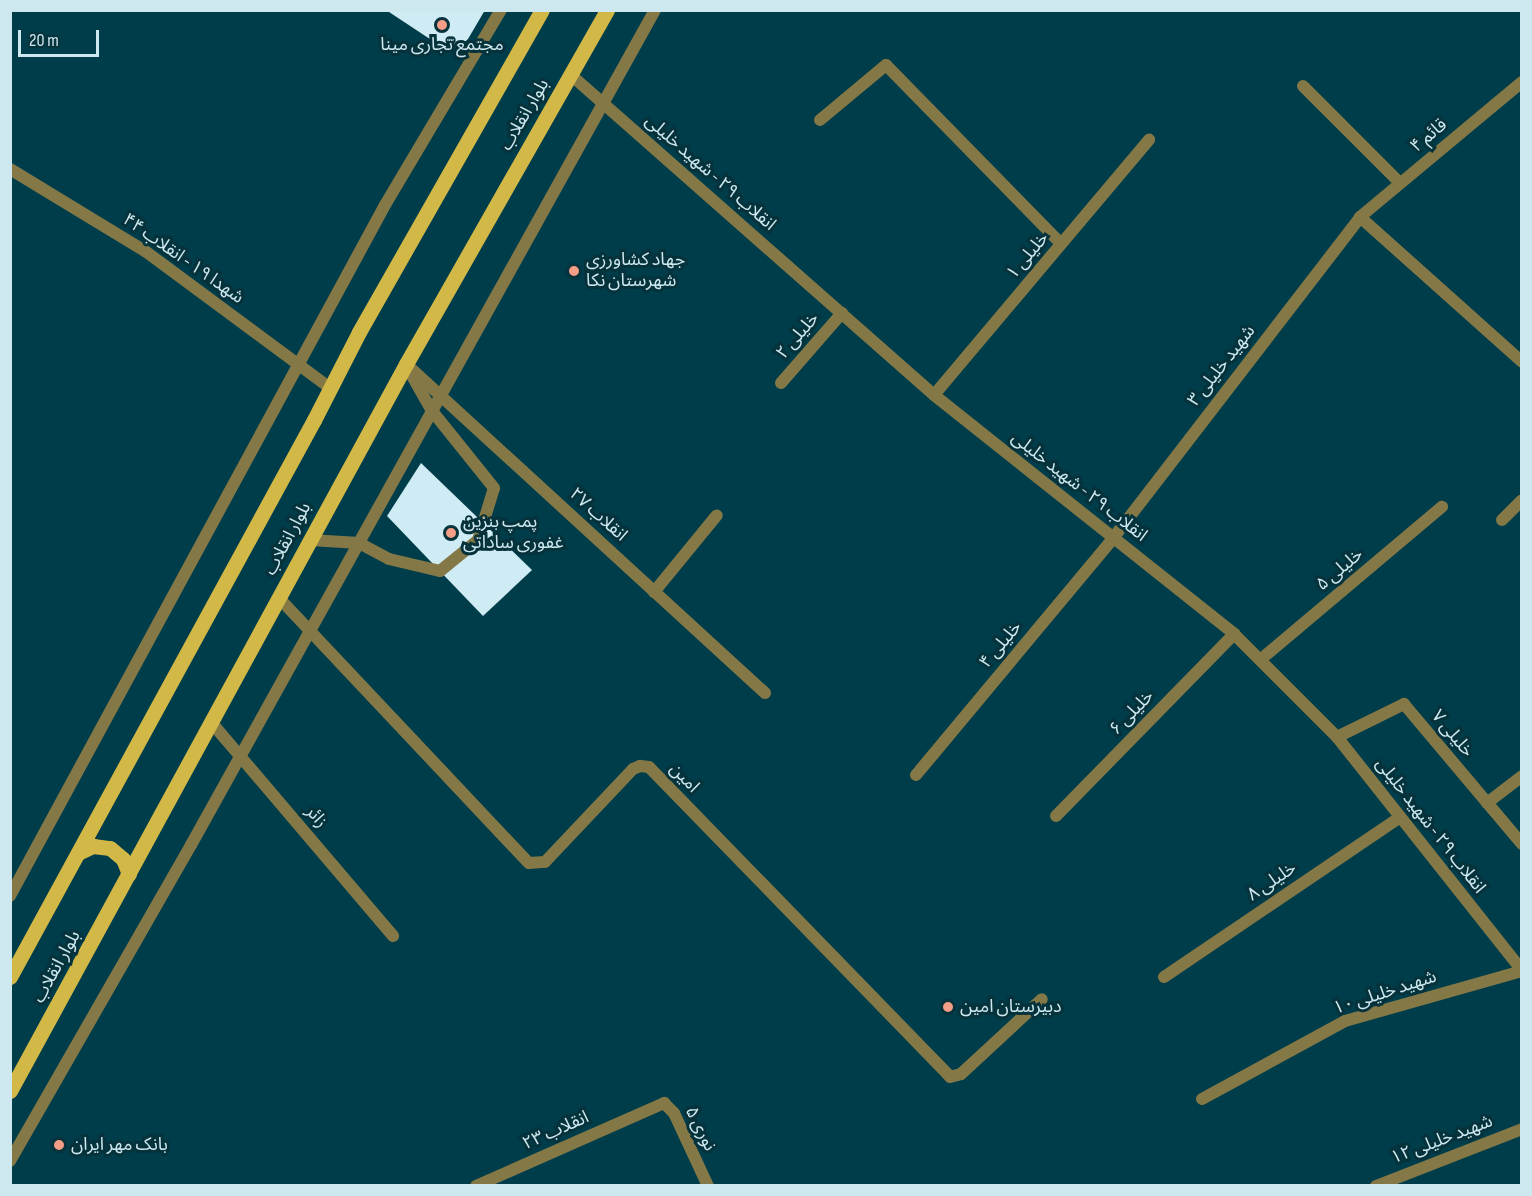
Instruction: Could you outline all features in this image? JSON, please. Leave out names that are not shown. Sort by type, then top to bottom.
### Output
[{"type":"main road","name":"بلوار انقلاب","points":[[10,977],[314,420],[329,387],[542,10]]},
{"type":"main road","name":"بلوار انقلاب","points":[[10,1091],[406,364],[607,10]]},
{"type":"main road","points":[[78,853],[93,846],[110,848],[123,859],[129,874]]},
{"type":"street","points":[[10,896],[385,205],[501,10]]},
{"type":"street","points":[[10,1161],[240,756],[655,10]]},
{"type":"street","points":[[820,120],[886,65],[1061,244]]},
{"type":"street","name":"انقلاب ۲۹ - شهید خلیلی","points":[[571,75],[934,395],[1234,634],[1337,737],[1521,971]]},
{"type":"street","name":"قائم ۴","points":[[1360,217],[1521,82]]},
{"type":"street","points":[[1303,86],[1400,183]]},
{"type":"street","name":"خلیلی ۱","points":[[934,395],[1149,140]]},
{"type":"street","name":"شهدا ۱۹ - انقلاب ۴۴","points":[[10,169],[145,251],[329,387]]},
{"type":"street","points":[[1360,217],[1521,362]]},
{"type":"street","name":"شهید خلیلی ۳","points":[[1114,537],[1360,217]]},
{"type":"street","name":"خلیلی ۲","points":[[781,384],[842,313]]},
{"type":"street","points":[[310,540],[359,543],[389,559],[440,571],[478,540],[494,489],[432,411],[406,364]]},
{"type":"street","name":"انقلاب ۲۷","points":[[406,364],[765,693]]},
{"type":"street","points":[[1502,519],[1521,501]]},
{"type":"street","name":"خلیلی ۵","points":[[1260,660],[1442,507]]},
{"type":"street","points":[[654,592],[717,514]]},
{"type":"street","name":"خلیلی ۴","points":[[916,775],[1114,537]]},
{"type":"street","name":"امین","points":[[279,598],[529,864],[545,862],[633,769],[640,766],[649,767],[950,1077],[961,1074],[1042,999]]},
{"type":"street","name":"خلیلی ۶","points":[[1056,816],[1234,634]]},
{"type":"street","name":"خلیلی ۷","points":[[1337,737],[1404,704],[1521,844]]},
{"type":"street","name":"زائر","points":[[211,722],[393,936]]},
{"type":"street","points":[[1487,803],[1521,776]]},
{"type":"street","name":"خلیلی ۸","points":[[1164,977],[1400,817]]},
{"type":"street","name":"شهید خلیلی ۱۰","points":[[1202,1099],[1346,1021],[1521,971]]},
{"type":"street","name":"نوری ۵","points":[[651,1109],[664,1103],[674,1113],[708,1185]]},
{"type":"street","name":"انقلاب ۲۳","points":[[476,1185],[493,1182],[651,1109]]},
{"type":"street","name":"شهید خلیلی ۱۲","points":[[1376,1185],[1521,1129]]},
{"type":"building","name":"مجتمع تجاری مینا","points":[[386,10],[485,10],[468,39],[459,47],[445,49]]},
{"type":"building","points":[[421,463],[532,570],[483,616],[387,516]]},
{"type":"place","name":"مجتمع تجاری مینا","points":[[442,25]]},
{"type":"place","name":"جهاد کشاورزی شهرستان نکا","points":[[574,271]]},
{"type":"place","name":"پمپ بنزین غفوری ساداتی","points":[[451,533]]},
{"type":"place","name":"دبیرستان امین","points":[[948,1007]]},
{"type":"place","name":"بانک مهر ایران","points":[[59,1145]]}]
